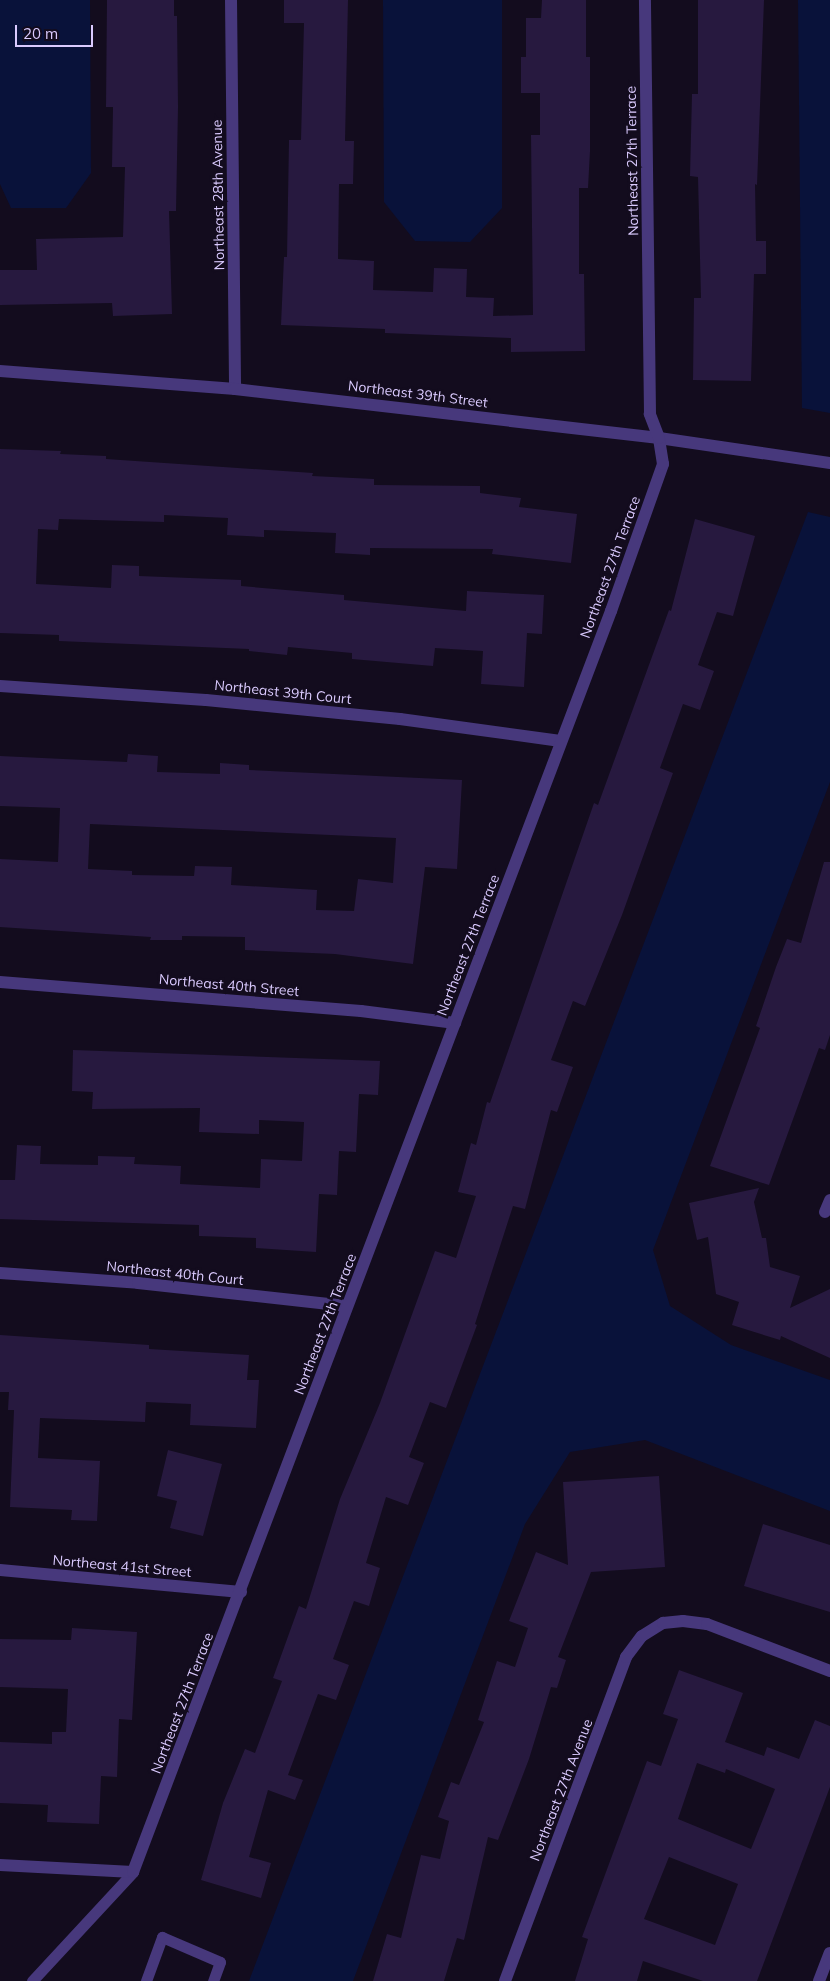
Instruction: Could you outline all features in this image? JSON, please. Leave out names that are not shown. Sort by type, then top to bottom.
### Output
[{"type":"street","name":"Northeast 28th Avenue","points":[[232,0],[235,389]]},
{"type":"street","name":"Northeast 27th Terrace","points":[[133,1872],[241,1592],[347,1306],[562,741],[663,464],[660,438],[650,414],[645,0]]},
{"type":"street","name":"Northeast 39th Street","points":[[0,372],[235,389],[660,438],[830,463]]},
{"type":"street","name":"Northeast 39th Court","points":[[0,686],[206,700],[400,719],[562,741]]},
{"type":"street","name":"Northeast 40th Street","points":[[0,982],[361,1011],[455,1024]]},
{"type":"street","name":"Northeast 40th Court","points":[[0,1273],[138,1283],[347,1306]]},
{"type":"street","name":"Northeast 41st Street","points":[[0,1570],[241,1592]]},
{"type":"street","name":"Northeast 27th Avenue","points":[[505,1981],[626,1657],[642,1636],[662,1623],[683,1621],[707,1624],[830,1671]]},
{"type":"street","points":[[0,1865],[133,1872]]},
{"type":"street","points":[[819,1981],[830,1953]]},
{"type":"lane","points":[[32,1981],[133,1872]]},
{"type":"lane","points":[[146,1981],[162,1937],[220,1962],[213,1981]]},
{"type":"shaded area","points":[[0,0],[90,0],[91,173],[66,208],[11,208],[0,184]]},
{"type":"shaded area","points":[[383,0],[502,0],[502,208],[470,242],[415,241],[384,202]]},
{"type":"shaded area","points":[[798,0],[830,0],[830,413],[802,408]]},
{"type":"shaded area","points":[[808,512],[830,517],[830,782],[653,1250],[670,1306],[731,1345],[830,1380],[830,1511],[645,1440],[570,1452],[525,1524],[353,1981],[249,1981]]},
{"type":"building","points":[[107,0],[174,0],[174,16],[177,16],[178,107],[176,211],[169,211],[172,314],[113,316],[112,303],[0,305],[0,270],[37,270],[36,239],[123,237],[125,167],[112,167],[113,107],[106,107]]},
{"type":"building","points":[[284,0],[348,0],[345,141],[354,141],[353,184],[339,184],[338,259],[374,261],[373,290],[433,292],[434,268],[467,269],[466,297],[494,298],[493,316],[533,315],[531,135],[540,135],[540,93],[521,93],[521,57],[526,57],[526,18],[541,18],[542,0],[586,0],[586,57],[590,57],[590,151],[588,188],[579,188],[579,274],[584,274],[585,351],[511,352],[511,338],[385,333],[385,329],[281,325],[284,257],[287,257],[289,140],[301,140],[304,23],[284,23]]},
{"type":"building","points":[[698,0],[764,0],[757,185],[755,184],[756,241],[766,241],[766,274],[754,274],[751,381],[693,380],[694,298],[701,298],[698,177],[690,176],[692,94],[698,94]]},
{"type":"building","points":[[0,449],[61,451],[60,454],[106,456],[106,459],[313,473],[312,476],[374,479],[374,485],[480,486],[480,493],[521,498],[519,507],[577,514],[571,563],[492,554],[493,549],[370,548],[370,555],[335,553],[336,533],[264,530],[264,537],[227,535],[228,518],[164,515],[164,522],[59,519],[58,530],[38,529],[36,584],[111,588],[112,565],[139,566],[139,576],[241,580],[241,586],[344,595],[344,600],[466,611],[467,591],[544,595],[542,634],[527,633],[524,687],[481,684],[483,651],[435,648],[433,666],[352,659],[352,653],[288,647],[287,655],[249,651],[249,649],[59,641],[59,635],[0,633]]},
{"type":"building","points":[[695,519],[755,536],[733,616],[717,612],[698,665],[714,671],[700,710],[683,704],[660,768],[673,773],[622,915],[585,1006],[573,1001],[551,1060],[573,1067],[557,1112],[551,1110],[525,1209],[513,1206],[475,1324],[477,1325],[446,1408],[430,1402],[409,1457],[424,1463],[408,1505],[386,1497],[366,1563],[380,1568],[369,1606],[354,1601],[333,1659],[349,1665],[336,1700],[318,1694],[288,1775],[303,1780],[295,1800],[268,1790],[249,1857],[271,1863],[261,1898],[201,1880],[223,1803],[245,1749],[255,1753],[282,1681],[273,1678],[299,1606],[306,1609],[340,1499],[380,1403],[435,1251],[456,1258],[476,1196],[458,1192],[471,1143],[476,1145],[487,1102],[490,1103],[594,803],[598,805],[669,610],[671,611]]},
{"type":"building","points":[[128,754],[158,756],[157,772],[220,774],[220,763],[249,765],[249,770],[462,780],[457,869],[425,867],[413,964],[335,954],[245,950],[245,937],[182,936],[182,940],[150,940],[151,937],[0,927],[0,859],[58,862],[60,808],[0,806],[0,756],[127,762]],"holes":[[[90,824],[396,838],[393,883],[358,879],[354,911],[316,910],[317,890],[231,885],[232,867],[195,866],[194,876],[132,875],[132,871],[88,869]]]},
{"type":"building","points":[[824,862],[830,862],[830,1035],[825,1050],[819,1048],[769,1185],[710,1166],[760,1028],[756,1026],[776,967],[787,939],[801,943]]},
{"type":"building","points":[[73,1050],[380,1061],[378,1095],[359,1094],[356,1152],[339,1151],[337,1195],[319,1194],[316,1252],[256,1248],[256,1238],[199,1236],[199,1225],[0,1219],[0,1180],[15,1180],[17,1145],[41,1146],[40,1164],[98,1165],[98,1156],[135,1157],[134,1164],[181,1166],[180,1184],[260,1188],[261,1159],[302,1161],[304,1122],[259,1120],[259,1134],[199,1132],[200,1108],[92,1109],[93,1092],[72,1091]]},
{"type":"building","points":[[759,1188],[754,1202],[762,1238],[766,1238],[770,1267],[800,1276],[790,1308],[830,1289],[830,1358],[781,1336],[780,1340],[732,1325],[739,1302],[716,1294],[708,1237],[697,1240],[689,1203]]},
{"type":"building","points":[[0,1335],[149,1345],[149,1349],[249,1355],[247,1380],[259,1380],[256,1428],[190,1425],[191,1404],[146,1402],[145,1422],[40,1418],[38,1458],[100,1461],[97,1521],[71,1520],[72,1510],[10,1507],[14,1410],[8,1410],[9,1392],[0,1392]]},
{"type":"building","points":[[168,1450],[222,1464],[203,1536],[170,1528],[177,1501],[157,1496]]},
{"type":"building","points":[[659,1476],[665,1567],[591,1572],[558,1657],[566,1660],[557,1688],[551,1687],[529,1759],[498,1840],[488,1837],[464,1940],[457,1938],[444,1981],[373,1981],[387,1934],[401,1938],[421,1855],[440,1859],[449,1821],[438,1817],[451,1782],[459,1785],[484,1722],[478,1720],[497,1661],[515,1667],[528,1628],[509,1621],[536,1552],[568,1565],[563,1482]]},
{"type":"building","points":[[763,1524],[830,1545],[830,1612],[744,1586]]},
{"type":"building","points":[[72,1628],[137,1632],[132,1720],[119,1719],[117,1777],[101,1776],[99,1824],[47,1822],[48,1805],[0,1803],[0,1742],[52,1744],[52,1732],[66,1732],[68,1689],[0,1687],[0,1639],[71,1640]]},
{"type":"building","points":[[679,1670],[743,1693],[725,1742],[764,1756],[767,1747],[799,1759],[815,1720],[830,1726],[830,1787],[757,1981],[703,1981],[643,1961],[637,1981],[575,1981],[588,1939],[582,1937],[647,1761],[661,1766],[678,1719],[663,1714]],"holes":[[[697,1763],[725,1773],[726,1769],[775,1789],[751,1849],[678,1819]],[[669,1857],[738,1884],[715,1945],[644,1919]]]}]
